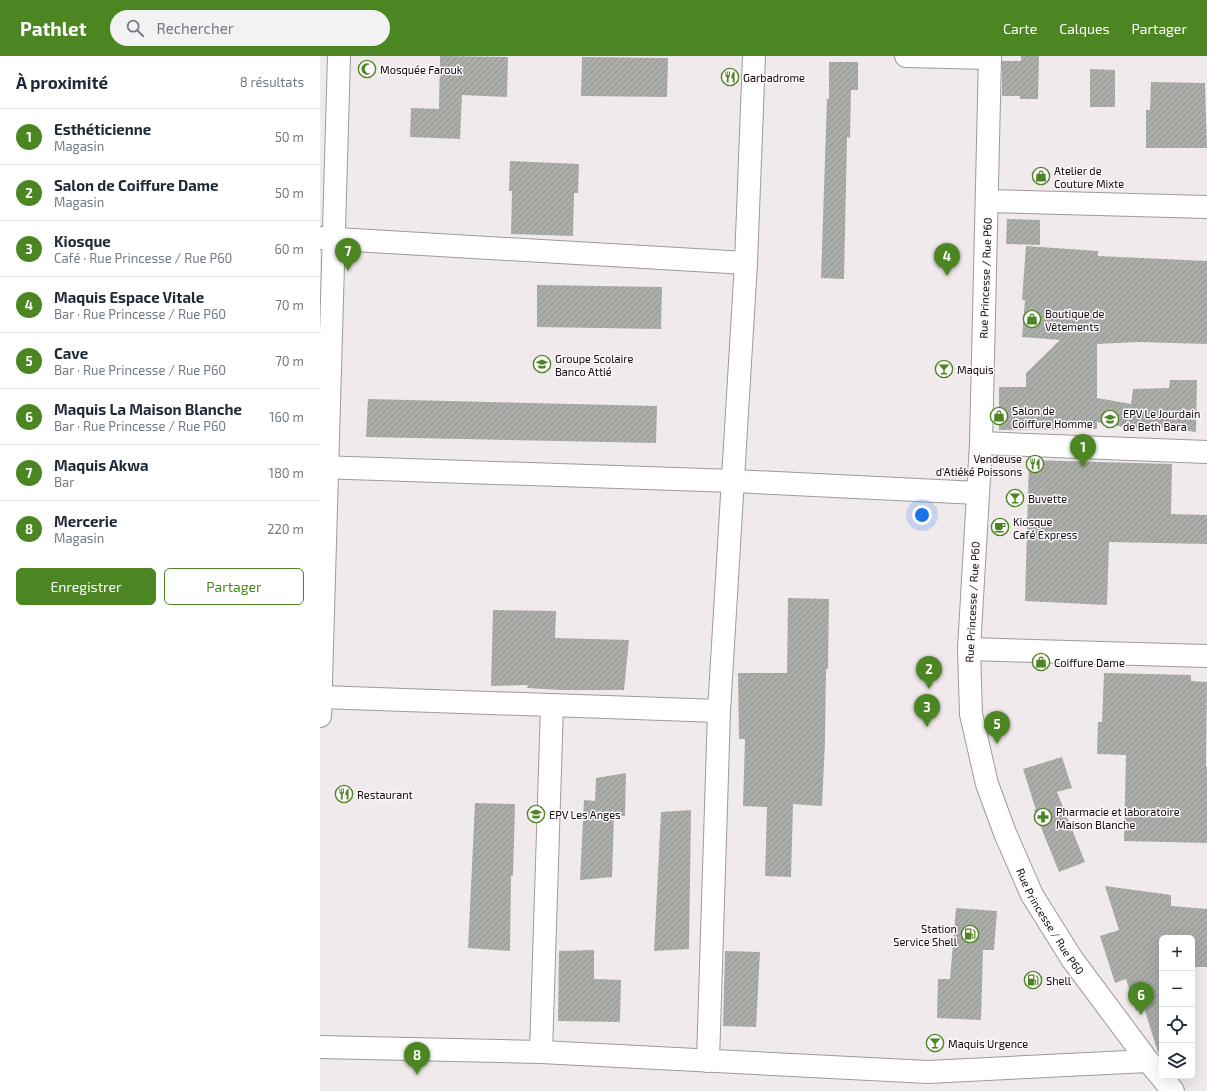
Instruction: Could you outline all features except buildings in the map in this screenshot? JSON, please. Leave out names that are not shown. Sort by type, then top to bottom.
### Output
[{"type":"street","points":[[339,56],[327,239],[320,707],[552,706],[719,711]]},
{"type":"street","points":[[708,1061],[719,711],[746,263],[754,56]]},
{"type":"street","points":[[906,56],[990,57]]},
{"type":"street","name":"Rue Princesse / Rue P60","points":[[990,57],[980,443],[969,649],[971,714],[987,784],[1011,847],[1032,895],[1072,959],[1148,1061],[1173,1091]]},
{"type":"street","points":[[987,202],[1207,207]]},
{"type":"street","points":[[327,239],[746,263]]},
{"type":"street","points":[[980,443],[1207,452]]},
{"type":"street","points":[[324,467],[734,481],[978,493]]},
{"type":"street","points":[[969,649],[1207,656]]},
{"type":"street","points":[[541,1052],[552,706]]},
{"type":"street","points":[[320,1047],[541,1052],[708,1061],[928,1082],[1148,1061]]},
{"type":"place","name":"Mosquée Farouk","points":[[367,69]]},
{"type":"place","name":"Garbadrome","points":[[730,77]]},
{"type":"place","name":"Atelier de Couture Mixte","points":[[1041,176]]},
{"type":"place","name":"Maquis Akwa","points":[[348,271]]},
{"type":"place","name":"Maquis Espace Vitale","points":[[947,276]]},
{"type":"place","name":"Boutique de Vêtements","points":[[1032,319]]},
{"type":"place","name":"Groupe Scolaire Banco Attié","points":[[542,364]]},
{"type":"place","name":"Maquis","points":[[944,369]]},
{"type":"place","name":"Salon de Coiffure Homme","points":[[999,416]]},
{"type":"place","name":"EPV Le Jourdain de Beth Bara","points":[[1110,419]]},
{"type":"place","name":"Vendeuse d'Atiéké Poissons","points":[[1035,464]]},
{"type":"place","name":"Esthéticienne","points":[[1083,467]]},
{"type":"place","name":"Buvette","points":[[1015,498]]},
{"type":"place","name":"Kiosque Café Express","points":[[1000,527]]},
{"type":"place","name":"Coiffure Dame","points":[[1041,662]]},
{"type":"place","name":"Salon de Coiffure Dame","points":[[929,689]]},
{"type":"place","name":"Kiosque","points":[[927,727]]},
{"type":"place","name":"Cave","points":[[997,744]]},
{"type":"place","name":"Restaurant","points":[[344,794]]},
{"type":"place","name":"EPV Les Anges","points":[[536,814]]},
{"type":"place","name":"Pharmacie et laboratoire Maison Blanche","points":[[1043,817]]},
{"type":"place","name":"Station Service Shell","points":[[970,934]]},
{"type":"place","name":"Shell","points":[[1033,980]]},
{"type":"place","name":"Maquis La Maison Blanche","points":[[1141,1015]]},
{"type":"place","name":"Maquis Urgence","points":[[935,1043]]},
{"type":"place","name":"Mercerie","points":[[417,1075]]}]
